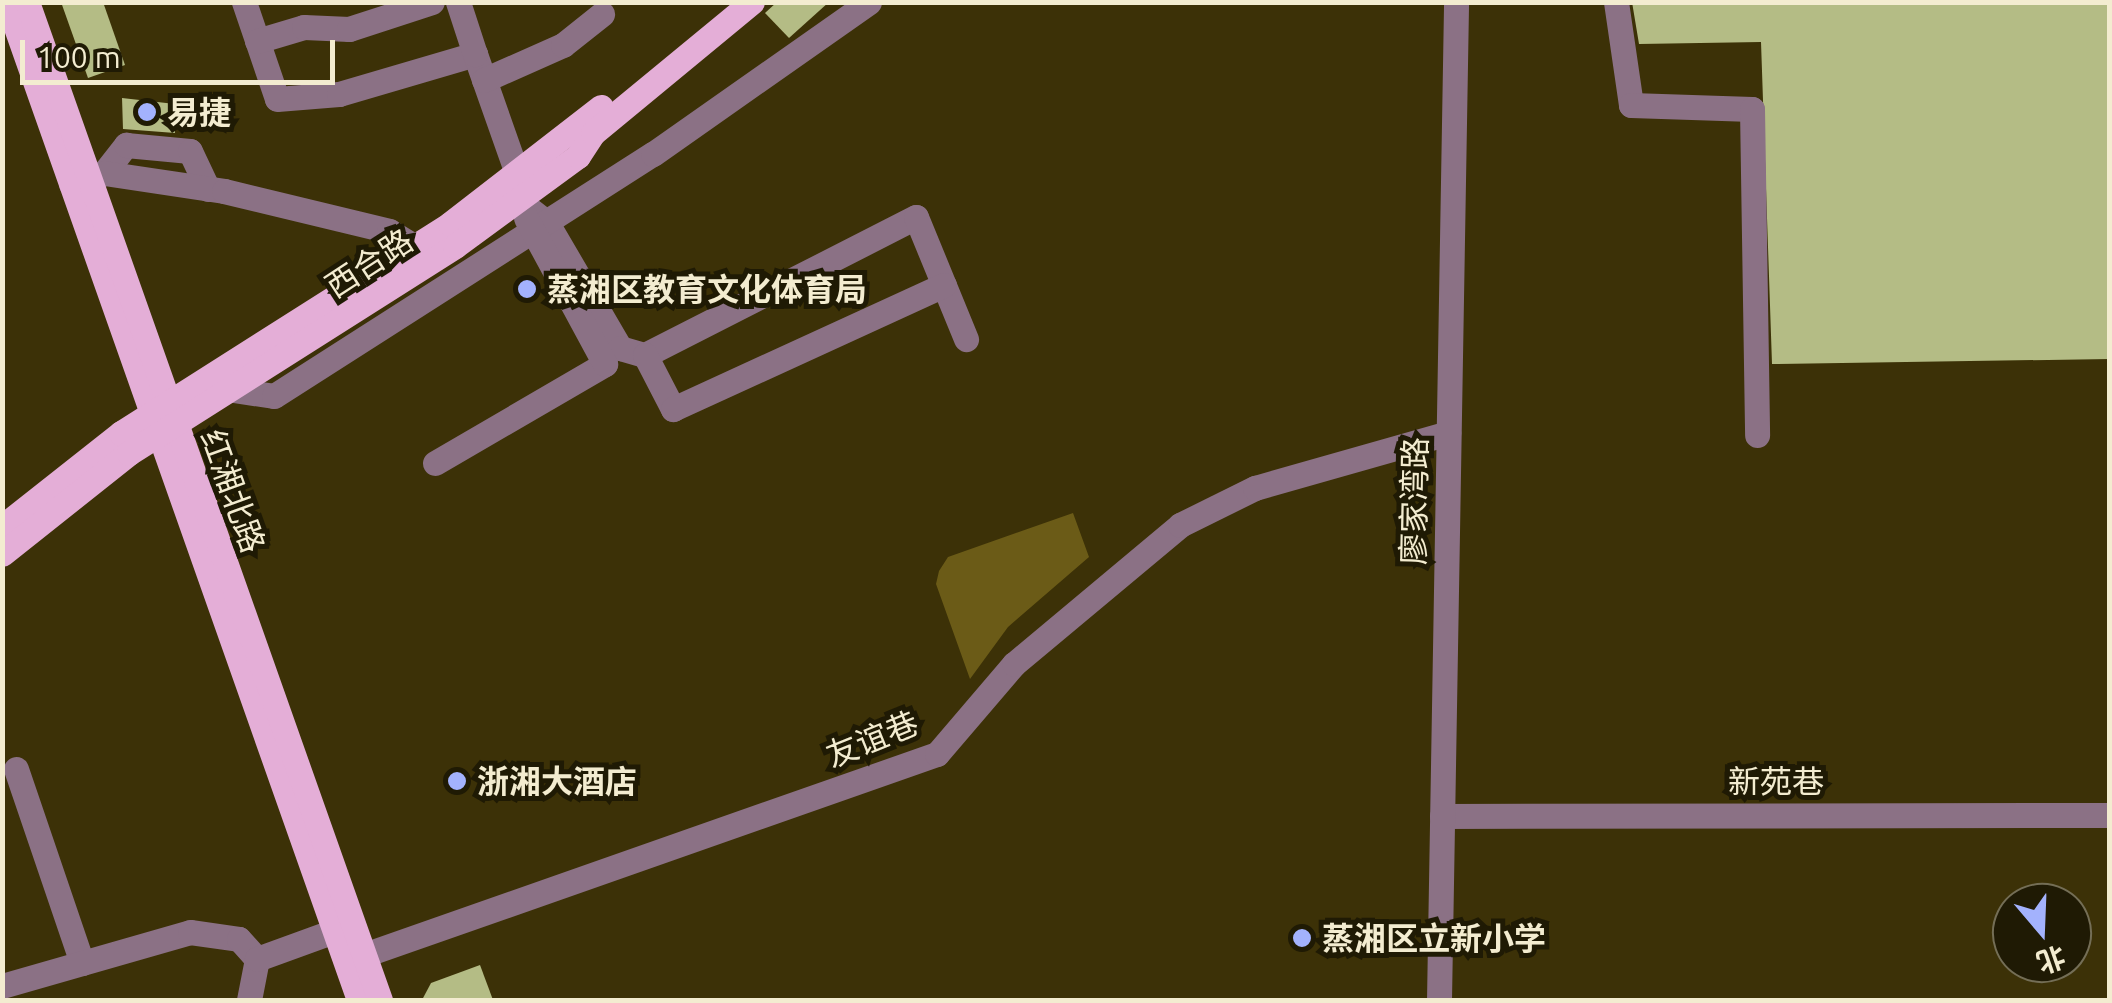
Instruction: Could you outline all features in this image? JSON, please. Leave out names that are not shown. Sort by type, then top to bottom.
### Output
[{"type":"main road","name":"红湘北路","points":[[7,2],[87,179]]},
{"type":"main road","name":"红湘北路","points":[[27,2],[359,1000]]},
{"type":"main road","name":"西合路","points":[[513,185],[728,2]]},
{"type":"main road","name":"西合路","points":[[2,554],[163,420],[233,390],[426,252],[752,2]]},
{"type":"main road","name":"西合路","points":[[2,527],[426,252]]},
{"type":"main road","name":"红湘北路","points":[[163,420],[380,1000]]},
{"type":"street","points":[[244,2],[276,99],[339,94],[475,54]]},
{"type":"street","points":[[257,42],[304,27],[349,28],[432,2]]},
{"type":"street","points":[[458,2],[513,185],[620,348],[645,355],[916,217],[966,339]]},
{"type":"street","points":[[233,390],[274,396],[540,227],[868,2]]},
{"type":"street","name":"廖家湾路","points":[[1439,1000],[1456,2]]},
{"type":"street","points":[[1616,2],[1631,106],[1752,109],[1757,435]]},
{"type":"street","points":[[484,80],[563,45],[602,14]]},
{"type":"street","points":[[75,142],[190,151],[208,189]]},
{"type":"street","points":[[87,179],[126,145]]},
{"type":"street","points":[[87,179],[208,189],[426,252]]},
{"type":"street","points":[[435,463],[605,364],[540,227]]},
{"type":"street","points":[[645,355],[673,409],[944,284]]},
{"type":"street","name":"友谊巷","points":[[364,955],[937,754],[1014,664],[1180,525],[1255,488],[1448,433]]},
{"type":"street","points":[[16,769],[82,963]]},
{"type":"street","name":"新苑巷","points":[[1442,816],[2110,815]]},
{"type":"street","points":[[257,959],[334,931]]},
{"type":"street","points":[[2,986],[190,932],[238,939],[257,959]]},
{"type":"street","points":[[250,1000],[257,959]]},
{"type":"shaded area","points":[[1073,513],[1089,557],[1008,627],[970,679],[936,584],[939,571],[948,557]]},
{"type":"building","points":[[61,2],[103,2],[125,65],[88,78]]},
{"type":"building","points":[[777,2],[829,2],[789,38],[765,13]]},
{"type":"building","points":[[1632,2],[2110,2],[2110,359],[1772,364],[1761,42],[1639,44]]},
{"type":"building","name":"易捷","points":[[122,98],[175,104],[175,133],[123,129]]},
{"type":"building","points":[[480,965],[493,1000],[422,1000],[431,983]]},
{"type":"place","name":"易捷","points":[[147,112]]},
{"type":"place","name":"蒸湘区教育文化体育局","points":[[527,289]]},
{"type":"place","name":"浙湘大酒店","points":[[457,781]]},
{"type":"place","name":"蒸湘区立新小学","points":[[1302,938]]}]
